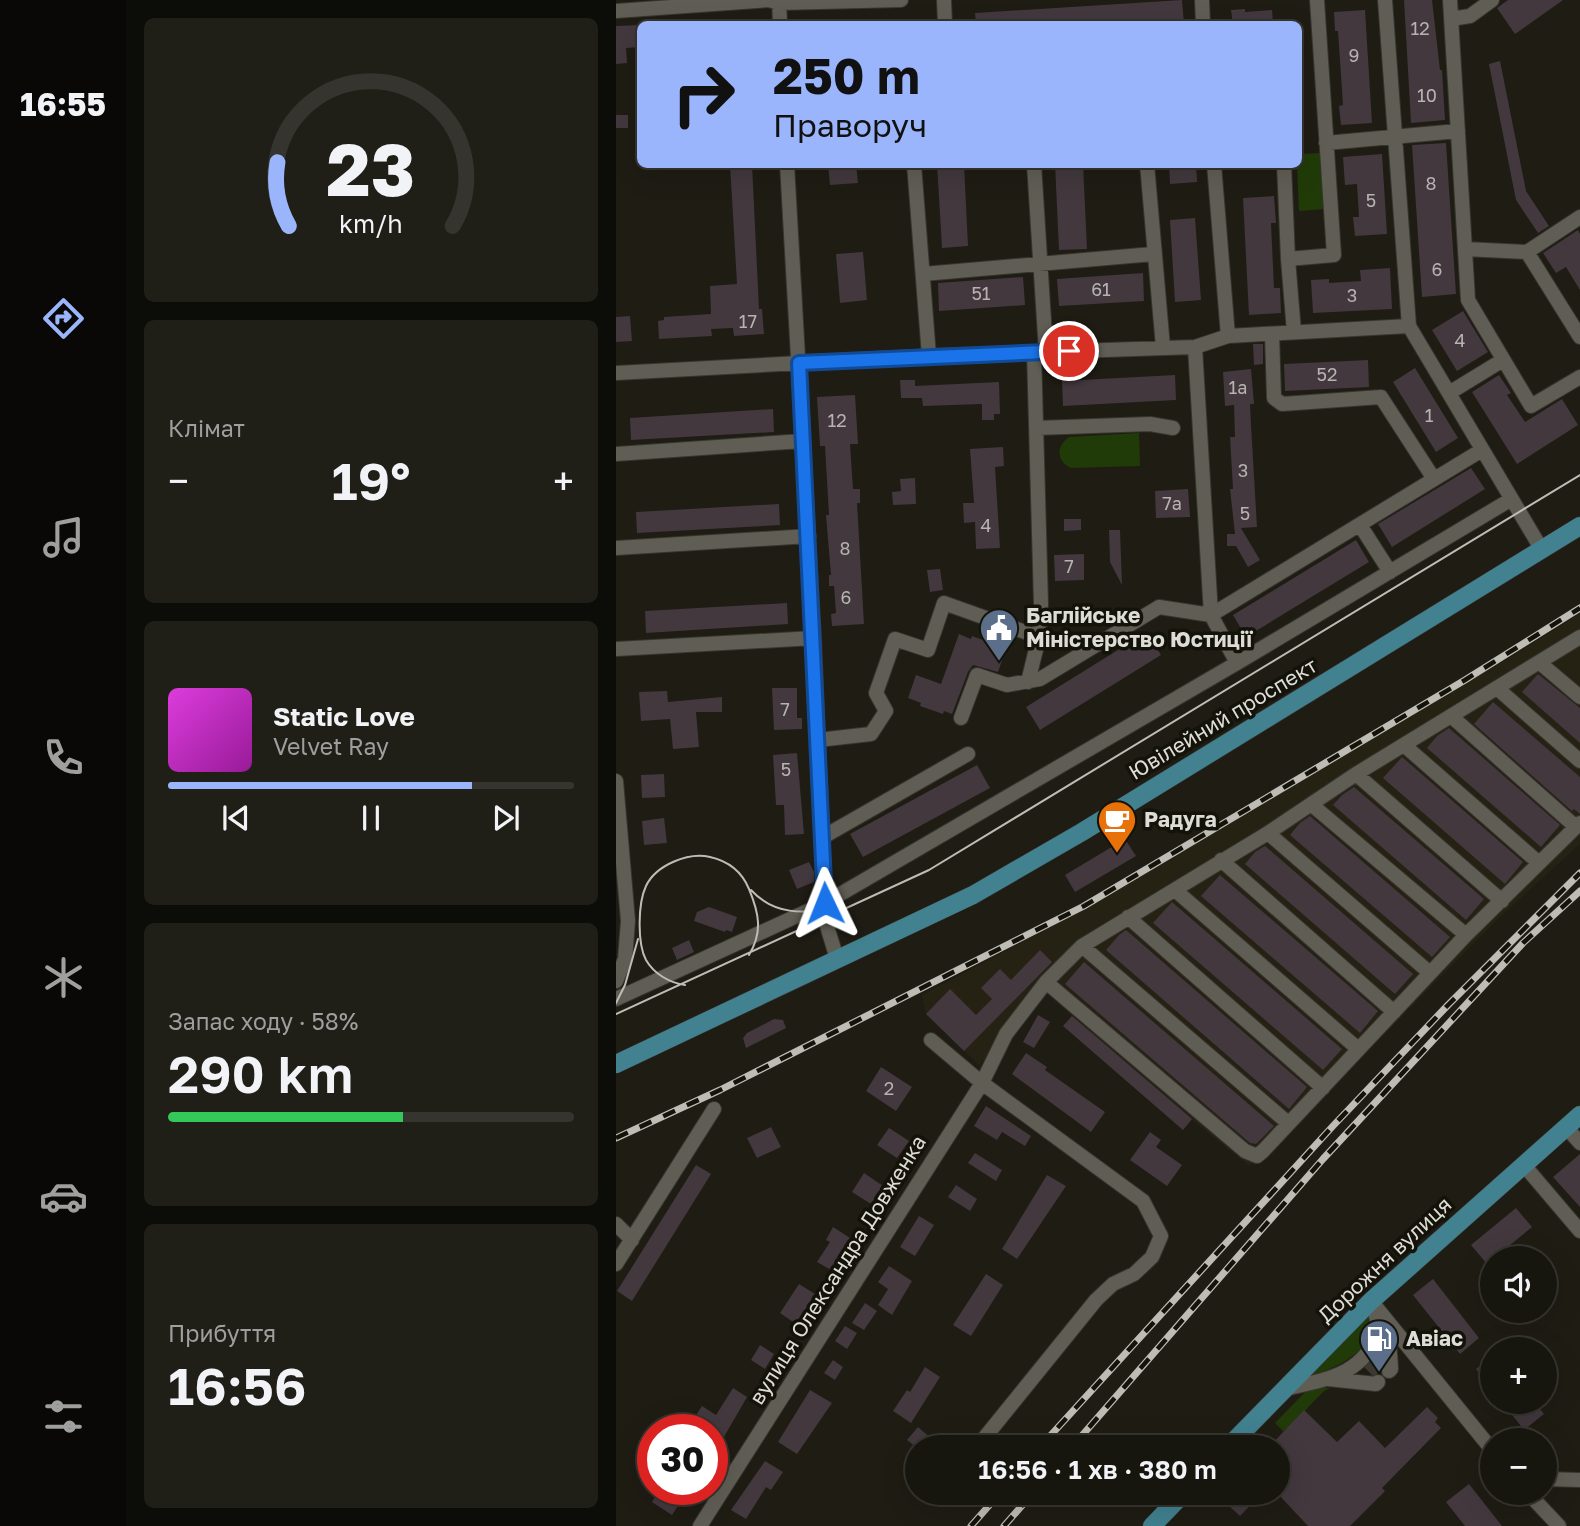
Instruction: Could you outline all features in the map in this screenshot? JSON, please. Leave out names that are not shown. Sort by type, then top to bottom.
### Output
[{"type":"main road","name":"Ювілейний проспект","points":[[616,1064],[973,895],[1060,845],[1580,526]]},
{"type":"main road","name":"Дорожня вулиця","points":[[1240,1435],[1522,1164],[1580,1115]]},
{"type":"main road","points":[[1152,1526],[1172,1505]]},
{"type":"street","points":[[626,7],[769,0],[901,0]]},
{"type":"street","points":[[944,0],[945,21]]},
{"type":"street","points":[[1202,0],[1203,21]]},
{"type":"street","points":[[1288,259],[1334,256],[1317,0]]},
{"type":"street","points":[[1385,0],[1409,326],[1542,550]]},
{"type":"street","points":[[1450,0],[1468,300],[1531,406],[1580,377]]},
{"type":"street","points":[[1451,19],[1470,16],[1492,0]]},
{"type":"street","points":[[779,2],[780,21]]},
{"type":"street","points":[[1326,143],[1458,131]]},
{"type":"street","points":[[786,168],[814,638],[825,903],[827,926],[837,959]]},
{"type":"street","points":[[914,168],[929,356]]},
{"type":"street","points":[[1028,682],[1039,637],[1041,604],[1036,428],[1040,352],[1039,264],[1034,168]]},
{"type":"street","points":[[1147,168],[1163,347]]},
{"type":"street","points":[[1214,168],[1228,336]]},
{"type":"street","points":[[1284,168],[1294,332]]},
{"type":"street","points":[[1465,249],[1527,252],[1580,217]]},
{"type":"street","points":[[1527,252],[1580,337]]},
{"type":"street","points":[[923,274],[1153,254]]},
{"type":"street","points":[[616,373],[929,356],[1195,347],[1228,336],[1409,326]]},
{"type":"street","points":[[1272,334],[1274,398],[1282,404],[1381,397],[1434,479]]},
{"type":"street","points":[[1195,347],[1211,615],[1237,663]]},
{"type":"street","points":[[1449,393],[1503,360]]},
{"type":"street","points":[[1036,428],[1150,424],[1173,428]]},
{"type":"street","points":[[616,454],[803,441]]},
{"type":"street","points":[[961,718],[977,675],[1007,685],[1040,679],[1159,607],[1211,615],[1482,450]]},
{"type":"street","points":[[616,999],[825,903],[1510,500]]},
{"type":"street","points":[[1360,525],[1390,572]]},
{"type":"street","points":[[616,548],[808,536]]},
{"type":"street","points":[[818,740],[871,734],[886,711],[876,693],[895,639],[928,650],[944,603],[1039,637]]},
{"type":"street","points":[[616,649],[814,638]]},
{"type":"street","name":"вулиця Олександра Довженка","points":[[700,1526],[982,1083],[1006,1034],[1046,982],[1082,946],[1268,833],[1356,774],[1580,638]]},
{"type":"street","points":[[1540,663],[1580,697]]},
{"type":"street","points":[[1498,689],[1580,761]]},
{"type":"street","points":[[1046,982],[1245,1151],[1256,1156],[1466,934],[1578,825],[1451,716]]},
{"type":"street","points":[[1405,746],[1539,863]]},
{"type":"street","points":[[823,838],[968,754]]},
{"type":"street","points":[[1356,774],[1502,901]]},
{"type":"street","points":[[616,781],[628,921],[625,959],[616,981]]},
{"type":"street","points":[[1312,805],[1466,934]]},
{"type":"street","points":[[1268,833],[1430,973]]},
{"type":"street","points":[[1221,860],[1394,1013]]},
{"type":"street","points":[[1175,890],[1357,1048]]},
{"type":"street","points":[[1128,917],[1323,1088]]},
{"type":"street","points":[[1082,946],[1288,1123]]},
{"type":"street","points":[[931,1041],[982,1083],[1143,1202],[1161,1236],[1152,1257],[1134,1274],[1113,1284],[1096,1300],[987,1435]]},
{"type":"street","points":[[616,1264],[715,1109]]},
{"type":"street","points":[[1566,1127],[1580,1143]]},
{"type":"street","points":[[1522,1164],[1580,1231]]},
{"type":"street","points":[[616,1224],[632,1240]]},
{"type":"street","points":[[1323,1378],[1365,1376],[1391,1369],[1387,1332],[1374,1309]]},
{"type":"street","points":[[1285,1389],[1354,1367],[1370,1352],[1380,1330],[1374,1309]]},
{"type":"street","points":[[1374,1309],[1480,1435]]},
{"type":"street","points":[[1557,1479],[1580,1479]]},
{"type":"street","points":[[1539,1505],[1559,1526]]},
{"type":"shaded area","points":[[1580,613],[1580,844],[1497,920],[1267,1153],[1249,1166],[1192,1120],[1183,1130],[1073,1035],[1081,1024],[1046,992],[979,1065],[926,1014],[922,995],[1083,910],[1514,655]]},
{"type":"green space","points":[[1322,153],[1326,209],[1299,211],[1297,168],[1302,168],[1302,154]]},
{"type":"green space","points":[[1139,433],[1140,466],[1071,468],[1060,457],[1060,449],[1069,437]]},
{"type":"green space","points":[[1368,1314],[1374,1325],[1370,1337],[1355,1354],[1346,1361],[1302,1380]]},
{"type":"green space","points":[[1330,1388],[1284,1432],[1275,1423],[1308,1389]]},
{"type":"building","points":[[1182,0],[1184,21],[976,21],[975,13]]},
{"type":"building","points":[[1404,0],[1432,0],[1442,70],[1445,120],[1411,123]]},
{"type":"building","points":[[1508,0],[1563,0],[1515,34],[1497,8]]},
{"type":"building","points":[[1231,10],[1272,10],[1273,21],[1233,21]]},
{"type":"building","points":[[1365,10],[1372,123],[1341,125],[1339,106],[1343,105],[1338,31],[1335,31],[1334,12]]},
{"type":"building","points":[[637,25],[637,47],[626,48],[627,63],[616,64],[616,26]]},
{"type":"building","points":[[1500,61],[1526,191],[1549,226],[1538,233],[1516,200],[1489,64]]},
{"type":"building","points":[[616,115],[628,115],[628,128],[616,128]]},
{"type":"building","points":[[1446,143],[1456,294],[1422,297],[1412,145]]},
{"type":"building","points":[[1382,154],[1387,234],[1355,236],[1353,217],[1359,217],[1357,184],[1345,185],[1343,157]]},
{"type":"building","points":[[730,168],[752,168],[759,309],[762,309],[764,334],[734,336],[733,328],[711,329],[712,336],[659,339],[658,321],[664,320],[664,317],[711,314],[710,286],[737,284]]},
{"type":"building","points":[[828,168],[856,168],[858,183],[830,185]]},
{"type":"building","points":[[937,168],[964,168],[968,246],[942,248]]},
{"type":"building","points":[[1055,168],[1083,168],[1087,249],[1059,250]]},
{"type":"building","points":[[1169,168],[1196,168],[1197,182],[1170,184]]},
{"type":"building","points":[[1274,196],[1276,223],[1271,223],[1274,288],[1280,288],[1281,313],[1249,315],[1243,198]]},
{"type":"building","points":[[1195,218],[1201,300],[1175,302],[1170,220]]},
{"type":"building","points":[[1578,230],[1580,290],[1566,267],[1556,273],[1543,253]]},
{"type":"building","points":[[863,252],[867,300],[840,303],[836,254]]},
{"type":"building","points":[[1390,268],[1392,309],[1313,313],[1311,280],[1329,279],[1329,283],[1361,281],[1360,270]]},
{"type":"building","points":[[1143,273],[1144,301],[1059,306],[1057,279]]},
{"type":"building","points":[[1023,277],[1025,305],[939,311],[938,283]]},
{"type":"building","points":[[1463,311],[1488,352],[1457,371],[1432,330]]},
{"type":"building","points":[[630,316],[632,341],[616,342],[616,317]]},
{"type":"building","points":[[1253,344],[1263,344],[1263,364],[1254,365]]},
{"type":"building","points":[[1368,360],[1369,387],[1285,391],[1284,364]]},
{"type":"building","points":[[1415,368],[1458,438],[1436,452],[1393,382]]},
{"type":"building","points":[[1251,369],[1254,404],[1250,404],[1257,527],[1241,528],[1260,560],[1248,567],[1236,546],[1227,546],[1227,534],[1235,534],[1230,489],[1233,489],[1230,437],[1235,437],[1234,405],[1225,406],[1223,372]]},
{"type":"building","points":[[1175,375],[1176,400],[1063,406],[1062,381]]},
{"type":"building","points":[[1499,375],[1511,393],[1507,395],[1525,422],[1562,399],[1578,425],[1517,464],[1472,392]]},
{"type":"building","points":[[900,380],[915,380],[915,386],[999,382],[1000,414],[994,414],[994,420],[982,420],[982,404],[923,406],[922,398],[901,398]]},
{"type":"building","points":[[855,395],[858,444],[850,444],[853,489],[860,489],[860,503],[857,503],[864,624],[832,626],[831,614],[836,613],[834,586],[829,586],[831,575],[826,515],[829,515],[825,446],[820,446],[817,397]]},
{"type":"building","points":[[773,409],[774,432],[631,440],[630,418]]},
{"type":"building","points":[[1003,447],[1004,466],[995,467],[1000,548],[976,549],[975,522],[964,523],[963,503],[974,503],[970,449]]},
{"type":"building","points":[[1471,468],[1485,489],[1392,547],[1378,524]]},
{"type":"building","points":[[915,478],[916,504],[893,505],[892,492],[901,491],[900,479]]},
{"type":"building","points":[[1188,489],[1190,517],[1156,518],[1155,491]]},
{"type":"building","points":[[779,504],[780,525],[637,533],[636,512]]},
{"type":"building","points":[[1064,519],[1081,519],[1081,530],[1064,531]]},
{"type":"building","points":[[1109,530],[1120,530],[1122,585],[1110,562]]},
{"type":"building","points":[[1356,540],[1369,562],[1246,637],[1233,615]]},
{"type":"building","points":[[1084,554],[1084,580],[1055,581],[1054,555]]},
{"type":"building","points":[[940,569],[943,590],[930,592],[927,570]]},
{"type":"building","points":[[787,603],[788,624],[646,633],[645,611]]},
{"type":"building","points":[[1147,632],[1161,655],[1040,730],[1026,707]]},
{"type":"building","points":[[959,634],[994,644],[993,647],[1005,651],[998,672],[973,665],[952,714],[944,711],[943,714],[920,706],[921,703],[908,698],[916,675],[941,684]]},
{"type":"building","points":[[1538,674],[1580,708],[1580,743],[1522,692]]},
{"type":"building","points":[[772,688],[797,688],[797,718],[802,718],[802,729],[774,730]]},
{"type":"building","points":[[667,691],[668,702],[722,697],[722,712],[696,712],[699,747],[673,749],[670,719],[641,721],[639,692]]},
{"type":"building","points":[[1493,702],[1580,777],[1580,814],[1574,809],[1572,811],[1474,724]]},
{"type":"building","points":[[1449,728],[1560,825],[1541,847],[1427,748],[1437,736]]},
{"type":"building","points":[[797,753],[804,834],[785,835],[784,805],[776,805],[773,755]]},
{"type":"building","points":[[1402,757],[1523,862],[1505,884],[1383,778]]},
{"type":"building","points":[[977,765],[990,788],[863,857],[850,834]]},
{"type":"building","points":[[664,774],[665,797],[642,798],[641,775]]},
{"type":"building","points":[[1354,787],[1484,899],[1466,920],[1333,805]]},
{"type":"building","points":[[1310,816],[1450,937],[1432,957],[1290,835]]},
{"type":"building","points":[[664,818],[667,843],[644,845],[642,821]]},
{"type":"building","points":[[1125,839],[1136,856],[1075,892],[1065,875]]},
{"type":"building","points":[[1265,846],[1413,974],[1395,994],[1245,864],[1255,852]]},
{"type":"building","points":[[809,862],[814,872],[814,882],[797,889],[789,870]]},
{"type":"building","points":[[1220,875],[1378,1011],[1360,1033],[1201,896]]},
{"type":"building","points":[[1172,902],[1342,1049],[1323,1070],[1153,923]]},
{"type":"building","points":[[709,907],[737,917],[732,932],[694,921],[697,912]]},
{"type":"building","points":[[1126,930],[1307,1087],[1289,1109],[1106,950]]},
{"type":"building","points":[[689,940],[694,952],[677,960],[672,948]]},
{"type":"building","points":[[1040,950],[1052,962],[964,1051],[926,1014],[950,989],[976,1015],[992,999],[981,988],[1000,969],[1011,980]]},
{"type":"building","points":[[1084,962],[1274,1126],[1256,1144],[1250,1143],[1065,984]]},
{"type":"building","points":[[1038,1015],[1050,1022],[1034,1048],[1023,1042]]},
{"type":"building","points":[[1072,1016],[1192,1119],[1183,1130],[1063,1026]]},
{"type":"building","points":[[774,1019],[783,1020],[786,1028],[746,1048],[743,1038],[747,1033]]},
{"type":"building","points":[[1026,1053],[1047,1067],[1045,1070],[1105,1112],[1091,1132],[1012,1074]]},
{"type":"building","points":[[881,1067],[912,1087],[896,1111],[866,1091]]},
{"type":"building","points":[[986,1106],[1031,1136],[1025,1146],[1002,1132],[997,1140],[974,1126]]},
{"type":"building","points":[[771,1127],[781,1147],[757,1158],[747,1138]]},
{"type":"building","points":[[889,1128],[909,1141],[897,1158],[877,1145]]},
{"type":"building","points":[[1150,1132],[1161,1140],[1156,1147],[1182,1165],[1167,1186],[1130,1160]]},
{"type":"building","points":[[975,1153],[1002,1170],[996,1181],[968,1163]]},
{"type":"building","points":[[1580,1154],[1580,1207],[1553,1177]]},
{"type":"building","points":[[696,1165],[711,1174],[632,1301],[617,1291]]},
{"type":"building","points":[[864,1173],[883,1186],[871,1204],[852,1192]]},
{"type":"building","points":[[1047,1175],[1066,1186],[1017,1259],[1002,1249]]},
{"type":"building","points":[[956,1185],[977,1199],[970,1211],[948,1197]]},
{"type":"building","points":[[1516,1208],[1532,1227],[1509,1246],[1480,1246],[1480,1256],[1471,1245]]},
{"type":"building","points":[[919,1216],[934,1225],[915,1256],[900,1247]]},
{"type":"building","points":[[833,1227],[850,1238],[831,1270],[817,1262],[830,1242],[826,1240]]},
{"type":"building","points":[[889,1266],[912,1281],[892,1315],[878,1305],[888,1289],[878,1282]]},
{"type":"building","points":[[986,1274],[1003,1285],[971,1336],[953,1325]]},
{"type":"building","points":[[1433,1279],[1479,1338],[1460,1354],[1413,1295]]},
{"type":"building","points":[[799,1284],[815,1294],[796,1324],[780,1313]]},
{"type":"building","points":[[865,1303],[877,1311],[864,1330],[852,1323]]},
{"type":"building","points":[[845,1326],[857,1333],[847,1349],[835,1341]]},
{"type":"building","points":[[760,1345],[774,1354],[765,1369],[751,1360]]},
{"type":"building","points":[[833,1360],[843,1367],[835,1380],[824,1373]]},
{"type":"building","points":[[925,1367],[940,1377],[911,1423],[893,1411],[907,1390],[910,1392]]},
{"type":"building","points":[[733,1388],[747,1397],[728,1430],[728,1414],[717,1414]]},
{"type":"building","points":[[810,1390],[832,1403],[797,1454],[778,1442]]},
{"type":"building","points":[[702,1406],[714,1414],[697,1414]]},
{"type":"building","points":[[1427,1407],[1438,1418],[1435,1422],[1441,1428],[1382,1488],[1385,1491],[1350,1526],[1308,1526],[1288,1505],[1290,1435],[1280,1435],[1304,1410],[1337,1442],[1359,1421],[1385,1448]]},
{"type":"building","points":[[1511,1414],[1544,1414],[1526,1428],[1522,1428]]},
{"type":"building","points":[[918,1427],[927,1435],[911,1435]]},
{"type":"building","points":[[765,1461],[783,1472],[771,1490],[766,1487],[746,1519],[731,1510]]},
{"type":"building","points":[[1469,1484],[1480,1498],[1480,1505],[1486,1505],[1502,1526],[1465,1526],[1446,1502]]},
{"type":"building","points":[[657,1505],[678,1505],[672,1515]]},
{"type":"building","points":[[1228,1505],[1251,1505],[1240,1516]]},
{"type":"tunnel","points":[[1369,1372],[1379,1362]]},
{"type":"tram line","points":[[616,1014],[929,870],[1580,475]]},
{"type":"tram line","points":[[685,985],[653,970],[643,953],[640,934],[643,893],[651,879],[665,866],[683,858],[701,856],[723,861],[738,872],[746,883],[757,914],[758,930],[749,955]]},
{"type":"tram line","points":[[751,890],[769,904],[790,911],[835,908]]},
{"type":"tram line","points":[[616,1003],[625,985],[638,939]]},
{"type":"railway","points":[[616,1138],[720,1090],[1084,906],[1465,680],[1580,608]]},
{"type":"railway","points":[[1051,1435],[1332,1127],[1448,1005],[1580,873]]},
{"type":"railway","points":[[1082,1435],[1323,1159],[1523,943],[1580,891]]},
{"type":"railway","points":[[971,1526],[989,1505]]},
{"type":"railway","points":[[1004,1526],[1022,1505]]},
{"type":"place","name":"Баглійське Міністерство Юстиції","points":[[999,662]]},
{"type":"place","name":"Радуга","points":[[1117,854]]},
{"type":"place","name":"Авіас","points":[[1379,1373]]},
{"type":"route","points":[[825,903],[799,363],[1069,351]]}]
